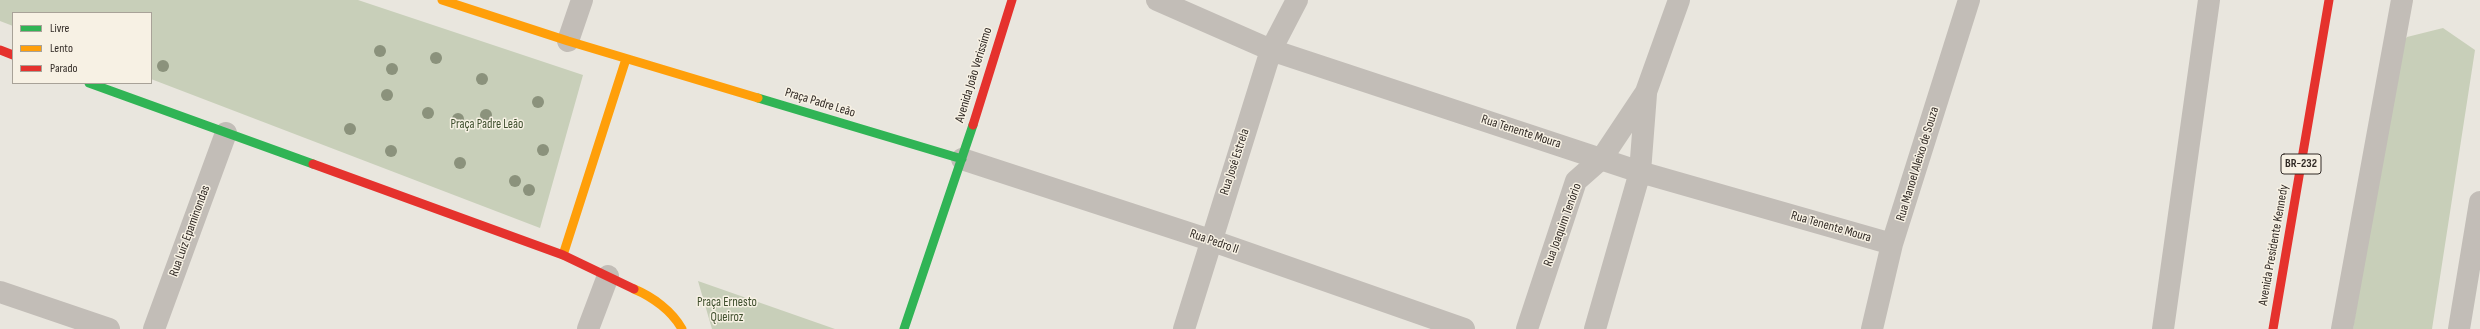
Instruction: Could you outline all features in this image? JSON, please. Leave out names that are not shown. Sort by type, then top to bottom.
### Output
[{"type":"main road","name":"Praça Padre Leão","points":[[442,0],[626,59],[962,159]]},
{"type":"main road","name":"Avenida João Verissímo","points":[[962,159],[1012,0]]},
{"type":"main road","name":"Avenida Presidente Kennedy","points":[[2273,329],[2329,0]]},
{"type":"main road","points":[[0,50],[12,55]]},
{"type":"main road","points":[[562,255],[626,59]]},
{"type":"main road","points":[[92,84],[562,255],[648,295],[676,318],[682,329]]},
{"type":"main road","points":[[904,329],[962,159]]},
{"type":"street","points":[[568,41],[582,0]]},
{"type":"street","name":"Rua Tenente Moura","points":[[1157,0],[1271,50],[1602,158],[1640,172],[1892,244]]},
{"type":"street","name":"Rua José Estrela","points":[[1184,329],[1210,240],[1271,50],[1297,0]]},
{"type":"street","name":"Rua Joaquim Tenório","points":[[1527,329],[1576,181],[1602,158],[1646,92],[1679,0]]},
{"type":"street","name":"Rua Manoel Aleixo de Souza","points":[[1872,329],[1892,244],[1968,0]]},
{"type":"street","points":[[2163,329],[2209,0]]},
{"type":"street","points":[[2342,329],[2402,0]]},
{"type":"street","name":"Rua Joaquim Tenório","points":[[1595,329],[1640,172],[1646,92]]},
{"type":"street","name":"Rua Luíz Epaminondas","points":[[154,329],[226,133]]},
{"type":"street","name":"Rua Pedro II","points":[[962,159],[1210,240],[1464,329]]},
{"type":"street","points":[[2459,329],[2480,202]]},
{"type":"street","points":[[588,329],[608,276]]},
{"type":"street","points":[[0,292],[109,329]]},
{"type":"green space","name":"Praça Padre Leão","points":[[0,0],[358,0],[583,75],[540,228],[152,79],[152,12],[12,12],[12,26],[0,21]]},
{"type":"green space","points":[[2443,28],[2475,50],[2432,329],[2353,329],[2393,56],[2407,37]]},
{"type":"green space","name":"Praça Ernesto Queiroz","points":[[698,281],[835,329],[712,329]]},
{"type":"traffic: fast","points":[[92,84],[313,164]]},
{"type":"traffic: fast","points":[[758,98],[962,159]]},
{"type":"traffic: fast","points":[[904,329],[973,125]]},
{"type":"traffic: slow","points":[[442,0],[568,41],[758,98]]},
{"type":"traffic: slow","points":[[563,255],[626,59]]},
{"type":"traffic: slow","points":[[634,289],[661,305],[673,316],[682,329]]},
{"type":"traffic: jam","points":[[973,125],[1012,0]]},
{"type":"traffic: jam","points":[[2273,329],[2329,0]]},
{"type":"traffic: jam","points":[[0,50],[12,55]]},
{"type":"traffic: jam","points":[[313,164],[563,255],[634,289]]}]
